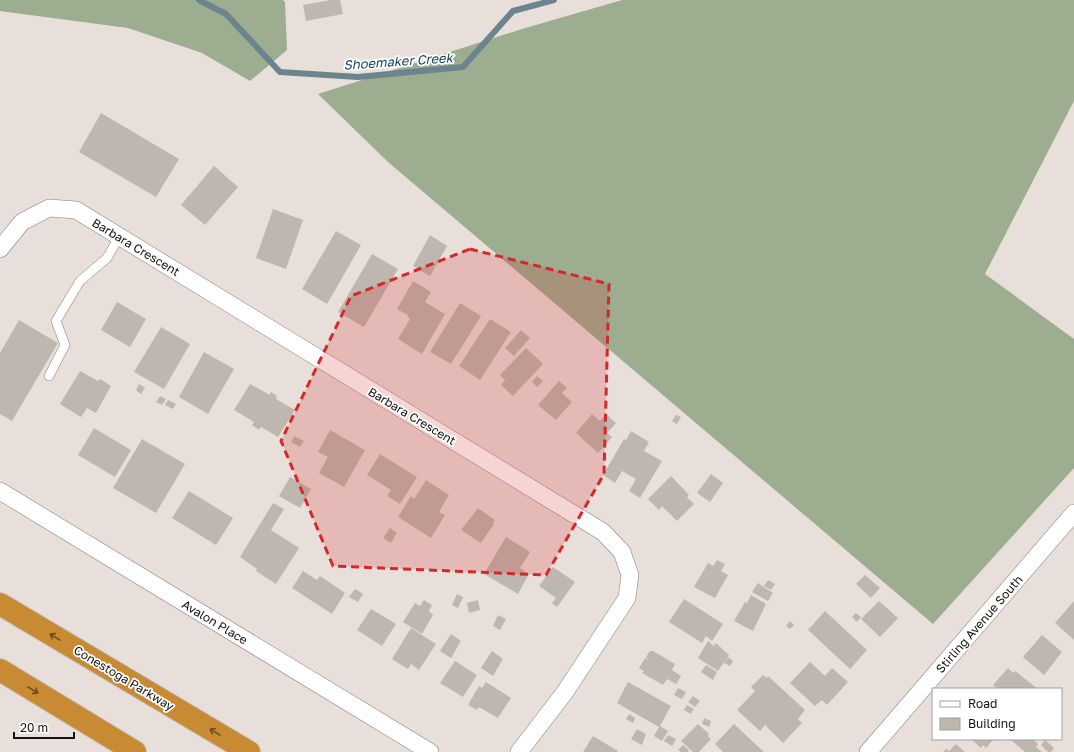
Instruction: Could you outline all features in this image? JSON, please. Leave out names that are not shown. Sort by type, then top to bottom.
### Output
[{"type":"highway","name":"Conestoga Parkway","points":[[0,604],[249,752]]},
{"type":"highway","points":[[0,670],[135,752]]},
{"type":"street","name":"Barbara Crescent","points":[[0,250],[22,222],[49,208],[76,210],[603,532],[622,552],[630,576],[627,598],[565,692],[519,752]]},
{"type":"street","name":"Avalon Place","points":[[0,491],[430,752]]},
{"type":"street","name":"Stirling Avenue South","points":[[868,752],[1074,514]]},
{"type":"lane","points":[[49,376],[65,345],[56,321],[80,281],[107,258],[119,237]]},
{"type":"highlighted area","points":[[470,249],[609,284],[604,474],[546,575],[333,566],[281,441],[351,296]]},
{"type":"green space","points":[[0,0],[283,0],[285,2],[287,50],[250,81],[202,53],[128,28],[0,11]]},
{"type":"green space","points":[[622,0],[1074,0],[1074,101],[985,274],[1074,339],[1074,468],[933,624],[388,162],[318,94],[522,29]]},
{"type":"building","points":[[331,0],[340,0],[343,14],[306,21],[303,5]]},
{"type":"building","points":[[101,113],[179,159],[156,197],[79,152]]},
{"type":"building","points":[[214,166],[238,187],[205,225],[181,205]]},
{"type":"building","points":[[273,209],[303,220],[286,269],[256,258]]},
{"type":"building","points":[[336,231],[361,245],[327,304],[302,289]]},
{"type":"building","points":[[430,235],[447,246],[430,276],[413,266]]},
{"type":"building","points":[[372,254],[398,269],[364,327],[338,312]]},
{"type":"building","points":[[413,281],[431,292],[425,302],[445,314],[422,354],[398,339],[410,319],[407,316],[408,315],[397,309]]},
{"type":"building","points":[[117,302],[146,319],[130,347],[101,330]]},
{"type":"building","points":[[460,303],[481,316],[451,364],[430,352]]},
{"type":"building","points":[[490,319],[511,332],[480,380],[459,366]]},
{"type":"building","points":[[19,320],[58,343],[12,421],[0,414],[0,353]]},
{"type":"building","points":[[161,327],[190,344],[164,389],[134,372]]},
{"type":"building","points":[[521,330],[530,338],[514,356],[505,348]]},
{"type":"building","points":[[526,348],[543,364],[513,396],[501,385],[505,380],[500,375]]},
{"type":"building","points":[[204,352],[234,369],[208,414],[179,397]]},
{"type":"building","points":[[80,371],[98,381],[100,379],[111,386],[96,413],[87,408],[81,417],[60,404]]},
{"type":"building","points":[[537,376],[543,381],[537,387],[532,382]]},
{"type":"building","points":[[559,381],[567,388],[562,393],[572,402],[556,420],[538,405]]},
{"type":"building","points":[[139,384],[145,388],[141,394],[136,390]]},
{"type":"building","points":[[250,384],[270,395],[271,392],[277,396],[276,399],[295,410],[278,437],[261,427],[259,430],[252,425],[254,422],[234,410]]},
{"type":"building","points":[[160,396],[166,399],[162,405],[156,402]]},
{"type":"building","points":[[168,400],[176,404],[173,409],[165,405]]},
{"type":"building","points":[[592,414],[600,421],[606,414],[616,423],[607,433],[612,437],[598,453],[576,433]]},
{"type":"building","points":[[676,415],[681,417],[677,424],[672,421]]},
{"type":"building","points":[[94,428],[131,450],[115,477],[78,455]]},
{"type":"building","points":[[330,430],[365,450],[344,487],[319,473],[328,457],[318,452]]},
{"type":"building","points":[[631,431],[649,442],[644,451],[662,461],[640,498],[629,491],[636,479],[622,471],[615,483],[603,475],[624,439],[626,440]]},
{"type":"building","points":[[294,436],[304,441],[300,447],[291,442]]},
{"type":"building","points":[[142,439],[185,464],[156,513],[113,488]]},
{"type":"building","points":[[380,454],[417,477],[400,504],[387,496],[391,490],[367,475]]},
{"type":"building","points":[[711,474],[723,483],[710,502],[697,493]]},
{"type":"building","points":[[671,476],[689,495],[687,497],[694,504],[677,521],[662,506],[659,510],[648,499]]},
{"type":"building","points":[[290,477],[311,489],[300,508],[279,496]]},
{"type":"building","points":[[426,480],[449,495],[439,512],[445,515],[431,538],[398,517],[411,496],[414,499]]},
{"type":"building","points":[[189,491],[233,518],[216,545],[172,518]]},
{"type":"building","points":[[273,503],[284,509],[271,530],[299,548],[276,584],[256,571],[257,569],[240,557]]},
{"type":"building","points":[[478,508],[495,520],[493,523],[494,524],[481,543],[461,530]]},
{"type":"building","points":[[390,528],[397,533],[391,543],[383,538]]},
{"type":"building","points":[[506,537],[530,552],[520,568],[529,574],[518,594],[484,574]]},
{"type":"building","points":[[717,560],[725,564],[721,571],[728,575],[715,598],[694,587],[708,563],[713,566]]},
{"type":"building","points":[[553,567],[575,582],[557,607],[552,603],[556,598],[539,586]]},
{"type":"building","points":[[303,571],[317,580],[320,576],[345,593],[332,614],[292,588]]},
{"type":"building","points":[[865,575],[880,588],[871,598],[856,584]]},
{"type":"building","points":[[768,580],[775,584],[771,590],[764,586]]},
{"type":"building","points":[[758,583],[773,593],[768,601],[752,592]]},
{"type":"building","points":[[355,589],[363,594],[358,602],[349,597]]},
{"type":"building","points":[[457,594],[463,597],[458,608],[452,605]]},
{"type":"building","points":[[751,595],[766,604],[753,631],[734,621]]},
{"type":"building","points":[[684,599],[723,624],[712,641],[706,636],[702,643],[669,622]]},
{"type":"building","points":[[424,600],[432,605],[429,611],[433,615],[422,634],[403,622],[415,603],[420,606]]},
{"type":"building","points":[[478,600],[480,610],[469,613],[467,603]]},
{"type":"building","points":[[879,601],[898,618],[880,637],[861,619]]},
{"type":"building","points":[[1074,601],[1074,640],[1055,623]]},
{"type":"building","points":[[371,609],[396,624],[382,646],[357,630]]},
{"type":"building","points":[[825,611],[867,650],[850,669],[808,630]]},
{"type":"building","points":[[856,613],[861,617],[857,622],[852,617]]},
{"type":"building","points":[[498,615],[506,619],[500,630],[493,626]]},
{"type":"building","points":[[790,621],[794,625],[790,629],[786,626]]},
{"type":"building","points":[[411,628],[436,644],[419,670],[411,664],[408,669],[392,659]]},
{"type":"building","points":[[451,634],[461,641],[451,658],[440,651]]},
{"type":"building","points":[[1042,635],[1062,652],[1044,675],[1023,657]]},
{"type":"building","points":[[708,641],[714,646],[716,643],[729,655],[718,671],[698,658]]},
{"type":"building","points":[[492,651],[503,659],[493,676],[481,668]]},
{"type":"building","points":[[650,651],[653,651],[675,664],[672,670],[681,676],[676,684],[667,679],[663,685],[642,673],[644,671],[639,668],[645,658],[648,660],[646,657]]},
{"type":"building","points":[[728,657],[733,661],[730,666],[724,663]]},
{"type":"building","points":[[455,661],[477,675],[463,697],[440,683]]},
{"type":"building","points":[[810,662],[825,676],[832,668],[848,682],[827,705],[822,700],[815,706],[790,683]]},
{"type":"building","points":[[706,665],[717,672],[713,680],[701,672]]},
{"type":"building","points":[[1008,668],[1013,673],[1015,671],[1037,688],[997,688],[993,685]]},
{"type":"building","points":[[763,675],[767,678],[768,676],[805,710],[798,719],[802,723],[783,743],[765,725],[760,731],[737,710],[755,691],[751,687]]},
{"type":"building","points":[[486,682],[511,698],[498,718],[479,707],[477,710],[468,705],[479,686],[482,688]]},
{"type":"building","points":[[628,682],[671,706],[660,726],[668,731],[662,741],[654,736],[659,727],[617,703]]},
{"type":"building","points":[[678,688],[686,692],[682,699],[674,695]]},
{"type":"building","points":[[693,696],[700,701],[695,707],[688,702]]},
{"type":"building","points":[[687,705],[694,709],[691,714],[684,710]]},
{"type":"building","points":[[629,714],[635,718],[633,723],[626,719]]},
{"type":"building","points":[[704,718],[711,721],[709,727],[702,724]]},
{"type":"building","points":[[698,724],[709,734],[708,736],[711,739],[699,752],[693,752],[681,741]]},
{"type":"building","points":[[734,724],[764,752],[723,752],[715,744]]},
{"type":"building","points":[[637,729],[646,734],[642,745],[631,739]]},
{"type":"building","points":[[668,735],[676,739],[672,746],[664,741]]},
{"type":"building","points":[[593,736],[618,751],[583,752]]},
{"type":"building","points":[[972,740],[993,740],[986,748],[983,745],[981,748]]},
{"type":"building","points":[[1011,740],[1034,740],[1038,744],[1036,747],[1042,752],[1025,752]]},
{"type":"building","points":[[1045,740],[1054,748],[1051,752],[1048,752],[1041,745]]},
{"type":"building","points":[[956,744],[965,752],[943,752],[946,749],[949,751]]},
{"type":"building","points":[[683,745],[689,750],[688,752],[681,752],[678,750]]},
{"type":"waterway","name":"Shoemaker Creek","points":[[199,0],[226,14],[280,72],[358,77],[463,67],[513,11],[554,0]]}]
